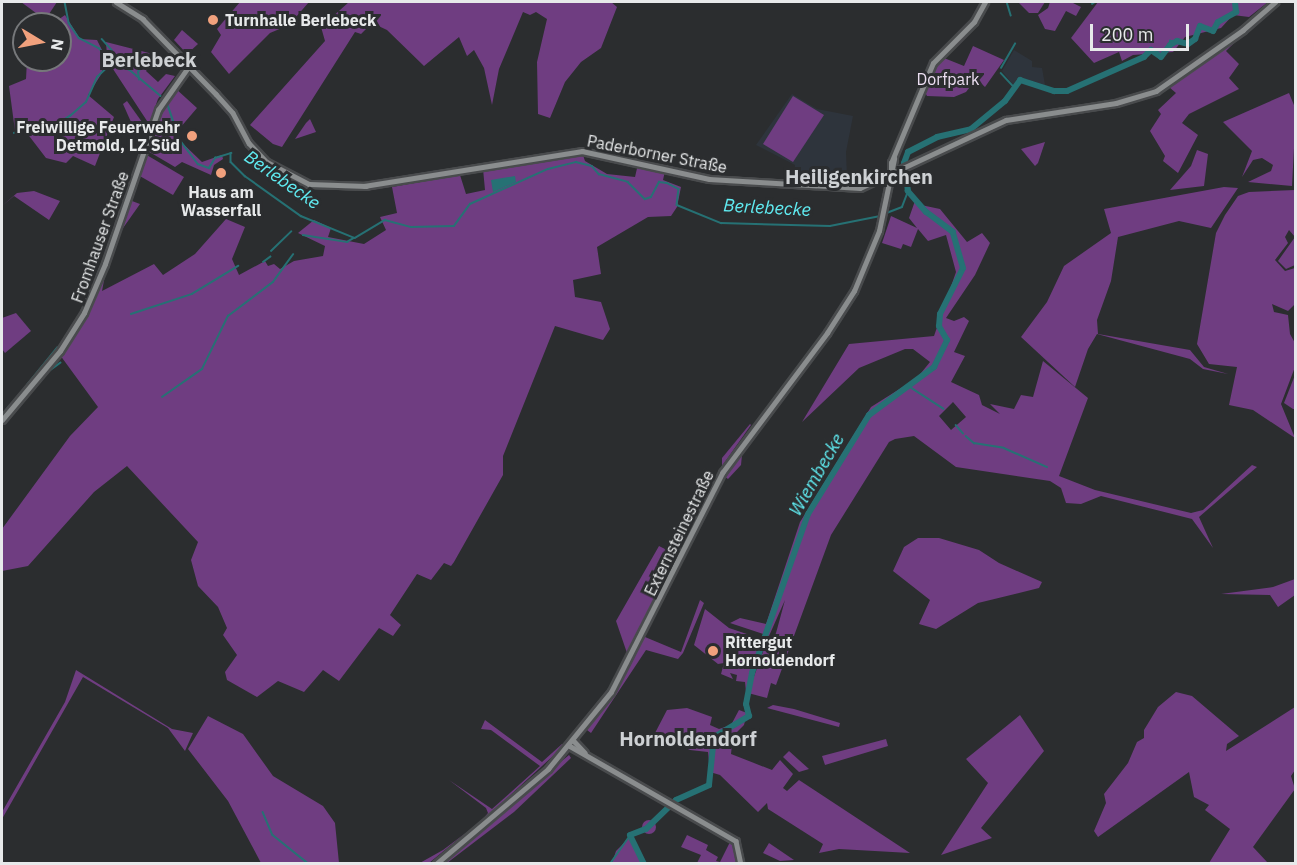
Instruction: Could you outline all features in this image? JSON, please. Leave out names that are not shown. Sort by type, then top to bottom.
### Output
[{"type":"main road","name":"Paderborner Straße","points":[[116,2],[143,19],[191,68],[233,113],[252,147],[276,169],[320,186],[364,186],[582,151],[709,179],[852,189],[876,184],[1006,120],[1116,103],[1156,91],[1235,35],[1275,2]]},
{"type":"main road","name":"Externsteinestraße","points":[[436,864],[521,794],[570,746],[611,692],[642,636],[711,491],[756,422],[839,315],[865,269],[881,221],[894,159],[933,63],[943,49],[974,22],[985,2]]},
{"type":"main road","name":"Fromhauser Straße","points":[[2,420],[60,351],[84,313],[105,264],[158,110],[179,79],[191,68]]},
{"type":"main road","points":[[876,184],[886,196]]},
{"type":"main road","points":[[574,741],[585,753]]},
{"type":"main road","points":[[570,746],[673,808],[737,842],[741,864]]},
{"type":"shaded area","points":[[1014,50],[1032,61],[1032,67],[1042,68],[1045,85],[1026,79],[1014,86],[1002,71]]},
{"type":"shaded area","points":[[792,94],[817,109],[853,116],[846,152],[847,177],[795,174],[795,165],[756,145]]},
{"type":"green space","points":[[21,2],[57,2],[50,12],[35,12]]},
{"type":"green space","points":[[240,2],[309,2],[289,25],[270,33],[229,74],[211,52],[221,35],[217,29]]},
{"type":"green space","points":[[349,2],[611,2],[617,7],[601,48],[581,62],[565,82],[550,118],[538,114],[537,62],[547,19],[536,12],[530,15],[523,12],[499,69],[492,105],[484,68],[474,50],[467,56],[459,37],[424,66],[387,30],[372,23],[361,34],[355,32],[282,147],[273,144],[250,125],[325,41],[321,27]]},
{"type":"green space","points":[[1018,2],[1045,2],[1038,13],[1029,13]]},
{"type":"green space","points":[[1050,2],[1071,2],[1081,7],[1076,16],[1066,11],[1055,31],[1045,29],[1038,15],[1048,8]]},
{"type":"green space","points":[[1098,2],[1268,2],[1249,17],[1233,15],[1221,28],[1185,37],[1173,52],[1133,55],[1122,61],[1119,52],[1094,63],[1071,38]]},
{"type":"green space","points":[[72,26],[80,39],[97,40],[102,50],[102,73],[88,95],[114,117],[95,166],[73,156],[66,163],[46,158],[23,128],[15,131],[9,86],[26,79],[26,72],[72,72]]},
{"type":"green space","points":[[182,30],[198,44],[187,54],[174,40]]},
{"type":"green space","points":[[1245,32],[1226,51],[1239,64],[1229,78],[1239,89],[1189,114],[1182,123],[1198,135],[1178,173],[1163,161],[1165,156],[1150,131],[1161,114],[1158,110],[1176,93],[1169,87]]},
{"type":"green space","points":[[106,42],[149,53],[154,58],[146,71],[158,82],[166,74],[175,76],[158,99],[149,124],[113,69],[108,70]]},
{"type":"green space","name":"Dorfpark","points":[[973,46],[1004,60],[985,87],[976,79],[966,92],[954,97],[927,96],[924,90],[939,56],[964,66]]},
{"type":"green space","points":[[175,88],[197,108],[174,135],[202,162],[222,155],[223,159],[214,165],[211,175],[182,162],[175,167],[146,150],[160,109]]},
{"type":"green space","points":[[1289,93],[1296,110],[1292,186],[1248,182],[1271,171],[1273,165],[1262,158],[1253,160],[1242,177],[1252,151],[1223,122]]},
{"type":"green space","points":[[793,96],[824,115],[793,162],[763,144]]},
{"type":"green space","points":[[127,101],[147,129],[145,135],[131,122],[123,104]]},
{"type":"green space","points":[[310,119],[316,132],[295,139],[306,123]]},
{"type":"green space","points":[[1045,142],[1038,163],[1035,166],[1021,149]]},
{"type":"green space","points":[[1197,150],[1208,154],[1204,186],[1170,190],[1191,166]]},
{"type":"green space","points":[[145,154],[184,177],[173,195],[138,175]]},
{"type":"green space","points":[[583,155],[585,161],[607,174],[635,177],[638,164],[665,171],[663,180],[681,187],[677,207],[671,216],[648,217],[597,247],[601,274],[573,280],[575,297],[601,302],[610,329],[603,340],[555,326],[503,456],[503,475],[454,562],[451,566],[444,563],[431,580],[417,574],[390,615],[401,625],[393,636],[379,628],[339,681],[323,670],[304,692],[278,681],[257,697],[227,680],[225,672],[237,655],[223,635],[227,628],[218,607],[198,586],[191,560],[198,542],[127,466],[94,492],[28,566],[2,571],[2,529],[70,436],[98,407],[60,355],[81,324],[106,270],[102,291],[154,264],[163,275],[195,254],[226,219],[245,227],[232,259],[239,275],[265,261],[268,266],[274,264],[280,269],[294,261],[323,256],[325,246],[298,233],[314,220],[331,228],[328,237],[364,244],[386,230],[380,217],[397,213],[392,187],[460,175],[466,194],[485,190],[483,169]]},
{"type":"green space","points":[[136,179],[139,180],[132,201],[140,204],[116,238]]},
{"type":"green space","points":[[1224,187],[1238,188],[1211,228],[1179,221],[1118,237],[1111,281],[1097,320],[1098,334],[1190,350],[1204,367],[1228,374],[1203,369],[1190,359],[1097,334],[1088,349],[1075,387],[1021,337],[1047,302],[1064,266],[1111,233],[1104,209]]},
{"type":"green space","points":[[1295,190],[1295,237],[1289,230],[1285,237],[1288,243],[1275,260],[1285,271],[1295,268],[1295,304],[1288,311],[1272,304],[1274,312],[1288,315],[1290,334],[1295,343],[1295,367],[1281,404],[1295,438],[1253,410],[1229,405],[1237,367],[1209,364],[1197,344],[1216,233],[1225,215],[1238,196],[1249,192]]},
{"type":"green space","points":[[34,191],[60,201],[49,220],[14,196],[2,206],[17,193]]},
{"type":"green space","points":[[916,198],[921,205],[940,209],[967,242],[982,233],[990,243],[975,275],[946,318],[954,321],[964,317],[969,321],[954,352],[965,356],[951,382],[979,395],[982,405],[1000,414],[990,404],[1014,409],[1021,395],[1033,397],[1043,361],[1088,398],[1059,476],[1095,490],[1191,513],[1203,510],[1252,465],[1257,467],[1199,517],[1213,548],[1192,519],[1101,496],[1081,504],[1066,503],[1061,488],[1050,481],[956,467],[914,436],[895,439],[889,442],[831,535],[776,685],[771,683],[767,698],[748,693],[768,638],[773,640],[776,633],[785,600],[769,636],[730,623],[740,618],[766,624],[800,522],[871,407],[917,378],[930,362],[913,349],[905,349],[859,368],[802,422],[849,344],[934,336],[956,272],[946,235],[928,241],[918,229],[911,247],[903,244],[901,249],[882,243],[891,216],[917,228],[909,218]],"holes":[[[953,402],[966,417],[951,430],[939,416]]]},
{"type":"green space","points":[[1295,237],[1295,265],[1286,269],[1278,261]]},
{"type":"green space","points":[[16,313],[31,331],[5,353],[2,349],[2,318]]},
{"type":"green space","points":[[1295,375],[1295,409],[1293,409],[1284,403]]},
{"type":"green space","points":[[751,425],[722,466],[722,458]]},
{"type":"green space","points":[[743,445],[741,465],[728,479],[724,476]]},
{"type":"green space","points":[[703,494],[706,495],[627,653],[616,621],[659,546],[673,553]]},
{"type":"green space","points":[[918,538],[939,538],[979,550],[999,563],[1042,582],[1039,588],[978,603],[936,629],[919,624],[930,600],[893,571],[904,547]]},
{"type":"green space","points":[[1295,579],[1295,595],[1278,607],[1270,595],[1221,594],[1273,587]]},
{"type":"green space","points":[[700,600],[704,603],[683,653],[678,659],[646,650],[591,733],[587,730],[645,637],[681,652]]},
{"type":"green space","points":[[705,609],[729,628],[765,640],[746,692],[745,682],[736,681],[737,675],[730,673],[733,679],[721,674],[724,663],[718,664],[694,645]]},
{"type":"green space","points":[[76,670],[172,729],[193,733],[185,751],[168,728],[83,677],[2,819],[2,812],[65,702]]},
{"type":"green space","points":[[1176,692],[1192,696],[1239,736],[1227,744],[1226,751],[1295,707],[1295,770],[1291,776],[1295,789],[1253,847],[1268,863],[1209,863],[1230,829],[1205,810],[1209,805],[1194,797],[1189,772],[1098,837],[1094,831],[1106,803],[1104,794],[1128,763],[1137,742],[1144,738],[1144,730],[1158,707]]},
{"type":"green space","points":[[773,705],[840,723],[839,727],[767,708]]},
{"type":"green space","points":[[687,708],[712,717],[710,725],[719,729],[731,725],[739,710],[747,713],[744,725],[733,736],[731,754],[772,770],[780,760],[793,774],[783,788],[787,791],[799,780],[910,853],[839,849],[819,853],[823,844],[768,809],[767,803],[758,812],[720,775],[710,772],[708,752],[690,750],[655,733],[667,710]]},
{"type":"green space","points":[[1020,715],[1044,751],[981,828],[992,838],[941,855],[988,783],[966,759]]},
{"type":"green space","points":[[208,716],[243,734],[273,776],[323,806],[335,823],[339,863],[261,863],[228,801],[188,749]]},
{"type":"green space","points":[[485,720],[542,762],[562,744],[566,744],[479,824],[488,813],[486,808],[449,780],[492,809],[540,766],[491,730],[481,729]]},
{"type":"green space","points":[[886,739],[888,746],[825,765],[822,756]]},
{"type":"green space","points":[[789,751],[809,769],[799,772],[783,757]]},
{"type":"green space","points":[[569,755],[571,758],[514,812],[447,863],[437,864]]},
{"type":"green space","points":[[649,820],[654,822],[656,827],[654,832],[649,834],[644,832],[642,827],[644,822]]},
{"type":"green space","points":[[467,832],[429,863],[418,864],[443,850]]},
{"type":"green space","points":[[687,835],[708,845],[706,850],[718,857],[716,861],[720,862],[731,840],[737,845],[739,863],[697,863],[701,855],[681,847]]},
{"type":"green space","points":[[629,838],[643,863],[612,863],[616,851]]},
{"type":"green space","points":[[769,843],[794,860],[780,861],[763,853]]},
{"type":"water","points":[[515,176],[516,182],[493,192],[491,180]]},
{"type":"waterway","name":"Berlebecke","points":[[65,2],[69,23],[79,38],[99,48],[112,63],[130,70],[161,96]]},
{"type":"waterway","points":[[1007,2],[1011,15]]},
{"type":"waterway","name":"Wiembecke","points":[[644,864],[630,835],[646,829],[676,800],[709,785],[714,737],[749,716],[746,704],[752,673],[808,514],[869,415],[934,367],[947,340],[939,326],[940,314],[963,268],[953,232],[926,212],[908,191],[904,163],[908,152],[937,137],[971,129],[1005,101],[1020,80],[1054,91],[1067,91],[1144,57],[1151,50],[1161,57],[1170,45],[1177,41],[1188,44],[1195,39],[1200,26],[1213,31],[1218,22],[1236,12],[1235,2]]},
{"type":"waterway","points":[[102,39],[112,50]]},
{"type":"waterway","name":"Berlebecke","points":[[1170,46],[1170,41],[1177,41]]},
{"type":"waterway","points":[[1001,68],[1015,44]]},
{"type":"waterway","name":"Berlebecke","points":[[1156,51],[1167,49]]},
{"type":"waterway","name":"Berlebecke","points":[[1139,59],[1148,51]]},
{"type":"waterway","points":[[114,53],[117,63]]},
{"type":"waterway","points":[[139,80],[138,72],[147,61]]},
{"type":"waterway","points":[[14,133],[25,129],[45,132],[70,116],[86,102],[97,77],[112,63]]},
{"type":"waterway","points":[[1001,73],[1015,88]]},
{"type":"waterway","name":"Berlebecke","points":[[167,102],[180,140],[198,164],[209,168],[215,158],[231,153],[231,162],[245,176],[301,216],[355,238],[385,220],[411,227],[454,226],[470,204],[548,169],[576,162],[592,166],[599,174],[628,182],[645,199],[651,197],[659,182],[667,183],[679,189],[677,205],[721,223],[830,226],[880,216]]},
{"type":"waterway","name":"Berlebecke","points":[[884,214],[902,207],[908,191]]},
{"type":"waterway","points":[[271,251],[291,232]]},
{"type":"waterway","points":[[303,235],[347,242],[354,238]]},
{"type":"waterway","points":[[162,397],[202,369],[228,316],[273,282],[293,254]]},
{"type":"waterway","points":[[263,262],[270,257]]},
{"type":"waterway","points":[[131,314],[192,294],[238,266]]},
{"type":"waterway","points":[[27,385],[57,348]]},
{"type":"waterway","points":[[49,371],[60,363]]},
{"type":"waterway","points":[[910,387],[944,409]]},
{"type":"waterway","points":[[2,415],[16,399]]},
{"type":"waterway","points":[[956,425],[963,433]]},
{"type":"waterway","points":[[966,436],[974,443],[1004,448],[1047,467]]},
{"type":"waterway","points":[[263,812],[273,835],[309,864]]},
{"type":"waterway","name":"Wiembecke","points":[[610,864],[629,837]]},
{"type":"place","name":"Turnhalle Berlebeck","points":[[213,20]]},
{"type":"place","name":"Freiwillige Feuerwehr Detmold, LZ Süd","points":[[192,136]]},
{"type":"place","name":"Haus am Wasserfall","points":[[221,173]]},
{"type":"place","name":"Rittergut Hornoldendorf","points":[[713,651]]},
{"type":"district","name":"Berlebeck","points":[[149,59]]},
{"type":"district","name":"Heiligenkirchen","points":[[859,176]]},
{"type":"district","name":"Hornoldendorf","points":[[688,738]]}]
